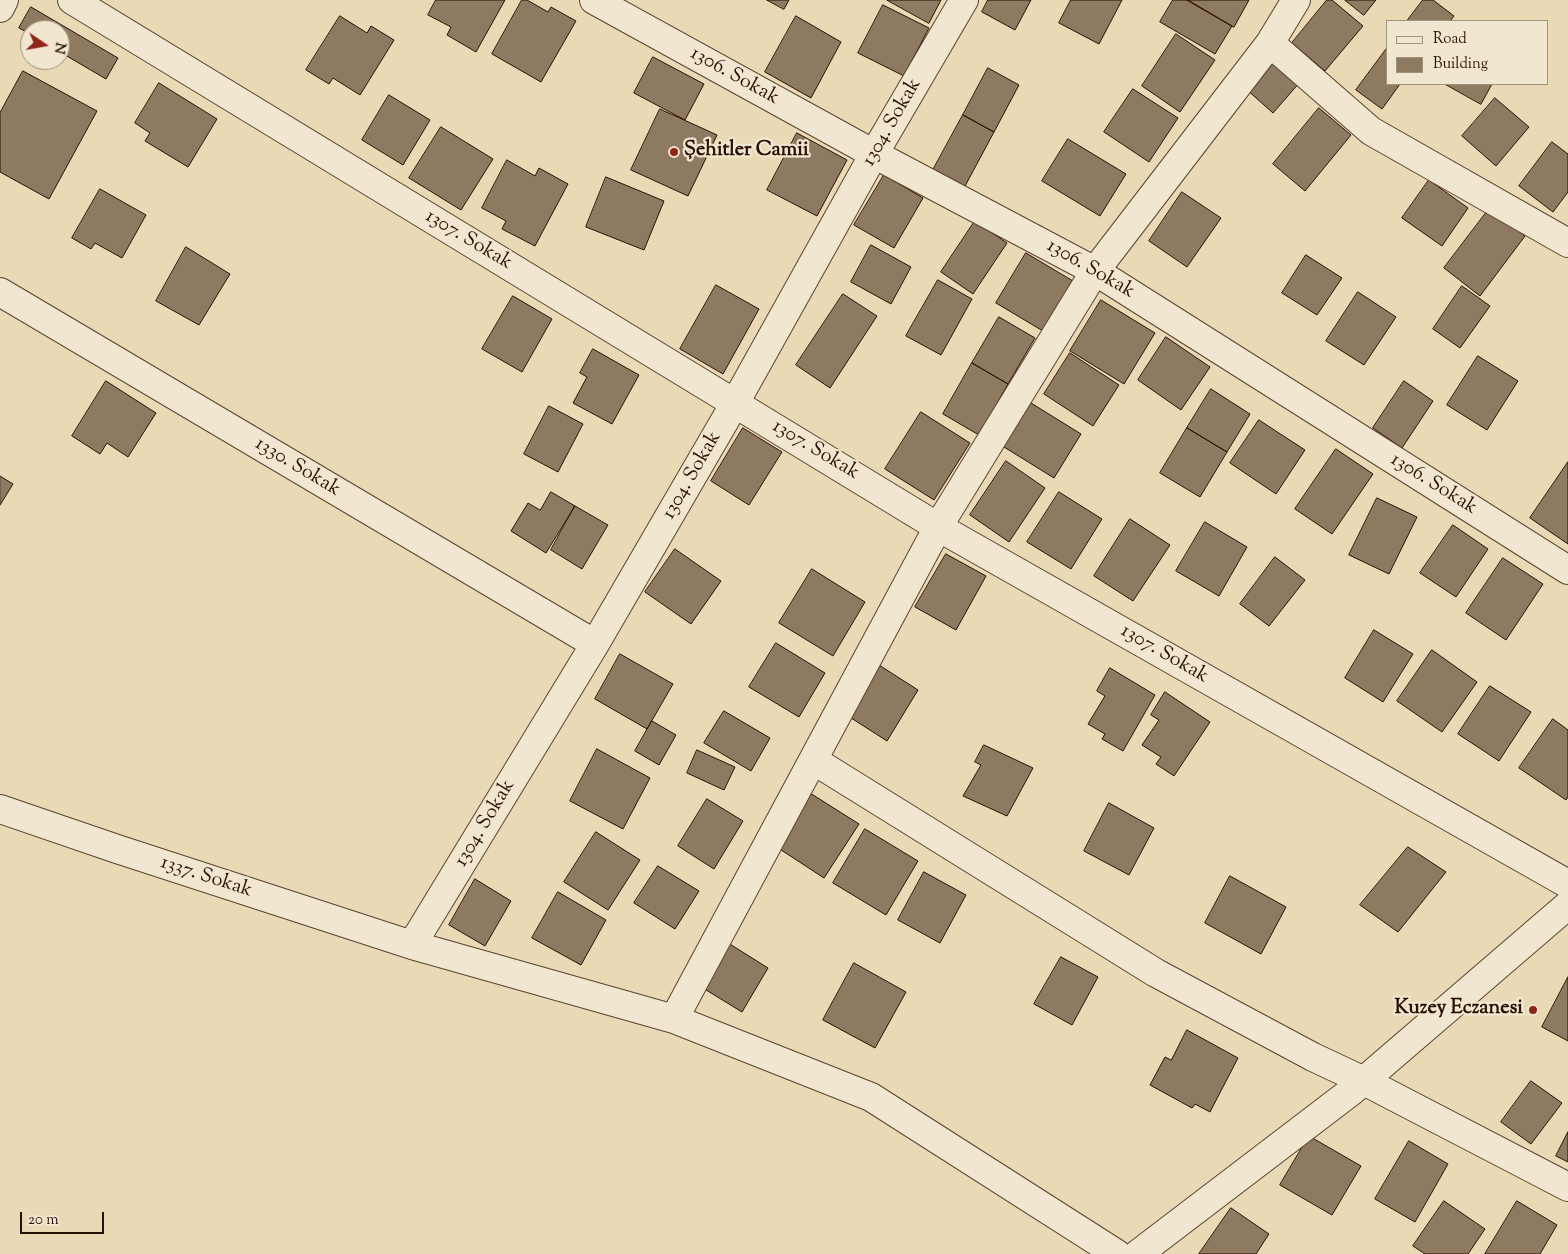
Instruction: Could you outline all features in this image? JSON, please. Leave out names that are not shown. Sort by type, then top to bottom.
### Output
[{"type":"street","points":[[0,8],[4,0]]},
{"type":"street","name":"1307. Sokak","points":[[72,0],[938,527],[1568,884]]},
{"type":"street","name":"1306. Sokak","points":[[594,0],[874,154],[1095,271],[1568,570]]},
{"type":"street","name":"1304. Sokak","points":[[412,945],[595,644],[735,403],[874,154],[964,0]]},
{"type":"street","points":[[674,1019],[938,527],[1095,271],[1270,44],[1296,0]]},
{"type":"street","points":[[1270,44],[1371,131],[1568,242]]},
{"type":"street","name":"1330. Sokak","points":[[0,292],[595,644]]},
{"type":"street","points":[[813,760],[1156,973],[1313,1057],[1364,1081],[1568,1187]]},
{"type":"street","name":"1337. Sokak","points":[[0,808],[117,849],[412,945],[674,1019],[871,1097],[1117,1254]]},
{"type":"street","points":[[1138,1254],[1364,1081],[1568,905]]},
{"type":"building","points":[[436,0],[505,0],[476,52],[447,35],[451,27],[428,15]]},
{"type":"building","points":[[522,0],[527,0],[548,12],[551,7],[576,21],[541,82],[492,54]]},
{"type":"building","points":[[767,0],[789,0],[784,9]]},
{"type":"building","points":[[887,0],[941,0],[929,23]]},
{"type":"building","points":[[988,0],[1031,0],[1015,30],[982,12]]},
{"type":"building","points":[[1071,0],[1122,0],[1099,44],[1059,23]]},
{"type":"building","points":[[1173,0],[1188,0],[1232,26],[1215,54],[1160,22]]},
{"type":"building","points":[[1187,0],[1249,0],[1234,27]]},
{"type":"building","points":[[1327,0],[1332,0],[1363,26],[1325,71],[1292,43]]},
{"type":"building","points":[[1345,0],[1376,0],[1364,15]]},
{"type":"building","points":[[1423,0],[1433,0],[1454,16],[1451,20],[1408,20]]},
{"type":"building","points":[[883,5],[929,28],[904,76],[858,53]]},
{"type":"building","points":[[31,7],[53,20],[24,20]]},
{"type":"building","points":[[340,16],[367,33],[371,26],[394,40],[360,95],[333,78],[329,84],[306,70]]},
{"type":"building","points":[[796,16],[841,42],[811,98],[765,72]]},
{"type":"building","points":[[70,30],[118,58],[106,79],[70,58]]},
{"type":"building","points":[[1176,34],[1215,60],[1180,112],[1142,86]]},
{"type":"building","points":[[1386,49],[1386,85],[1399,85],[1382,109],[1356,90]]},
{"type":"building","points":[[653,57],[704,84],[685,120],[634,93]]},
{"type":"building","points":[[1272,58],[1300,82],[1273,113],[1246,89]]},
{"type":"building","points":[[988,68],[1019,85],[994,132],[963,115]]},
{"type":"building","points":[[23,71],[97,111],[49,199],[0,172],[0,113]]},
{"type":"building","points":[[159,83],[217,119],[188,167],[145,141],[150,133],[135,123]]},
{"type":"building","points":[[1447,85],[1491,85],[1481,104]]},
{"type":"building","points":[[1133,89],[1178,118],[1149,162],[1104,132]]},
{"type":"building","points":[[389,95],[430,120],[403,165],[362,140]]},
{"type":"building","points":[[1495,98],[1529,127],[1496,166],[1462,136]]},
{"type":"building","points":[[1319,108],[1351,135],[1305,191],[1273,164]]},
{"type":"building","name":"Şehitler Camii","points":[[660,109],[717,135],[688,196],[631,170]]},
{"type":"building","points":[[963,115],[994,132],[964,188],[933,170]]},
{"type":"building","points":[[441,127],[493,159],[461,210],[409,178]]},
{"type":"building","points":[[797,133],[847,160],[817,216],[767,190]]},
{"type":"building","points":[[1068,139],[1126,174],[1100,216],[1042,181]]},
{"type":"building","points":[[1552,142],[1568,154],[1568,192],[1553,212],[1519,186]]},
{"type":"building","points":[[507,160],[535,176],[539,168],[568,184],[535,246],[502,229],[506,221],[482,208]]},
{"type":"building","points":[[884,175],[923,198],[894,248],[854,225]]},
{"type":"building","points":[[606,177],[664,201],[644,250],[586,227]]},
{"type":"building","points":[[1429,180],[1468,208],[1442,246],[1402,218]]},
{"type":"building","points":[[100,189],[146,215],[122,258],[95,243],[91,249],[72,238]]},
{"type":"building","points":[[1182,192],[1221,218],[1187,267],[1149,241]]},
{"type":"building","points":[[1489,209],[1525,236],[1480,296],[1444,268]]},
{"type":"building","points":[[975,221],[1007,243],[973,294],[941,272]]},
{"type":"building","points":[[871,245],[911,267],[891,304],[851,282]]},
{"type":"building","points":[[186,247],[230,274],[199,325],[156,301]]},
{"type":"building","points":[[1026,253],[1073,281],[1043,331],[996,303]]},
{"type":"building","points":[[1306,255],[1342,278],[1317,315],[1282,293]]},
{"type":"building","points":[[938,280],[972,299],[941,355],[906,336]]},
{"type":"building","points":[[716,285],[759,309],[723,374],[680,349]]},
{"type":"building","points":[[1462,286],[1490,306],[1460,348],[1433,329]]},
{"type":"building","points":[[1358,292],[1396,317],[1364,365],[1326,341]]},
{"type":"building","points":[[843,294],[877,316],[830,388],[796,365]]},
{"type":"building","points":[[513,296],[552,319],[522,372],[482,349]]},
{"type":"building","points":[[1101,300],[1155,333],[1124,384],[1070,351]]},
{"type":"building","points":[[999,317],[1035,338],[1008,384],[972,363]]},
{"type":"building","points":[[1166,337],[1210,367],[1181,410],[1138,380]]},
{"type":"building","points":[[593,349],[639,375],[612,424],[573,403],[587,377],[580,373]]},
{"type":"building","points":[[1070,353],[1119,385],[1093,426],[1044,394]]},
{"type":"building","points":[[1478,356],[1518,381],[1487,430],[1447,405]]},
{"type":"building","points":[[972,363],[1008,384],[979,435],[943,414]]},
{"type":"building","points":[[106,381],[156,413],[128,457],[107,443],[100,454],[72,436]]},
{"type":"building","points":[[1404,381],[1433,401],[1402,448],[1373,428]]},
{"type":"building","points":[[1211,389],[1250,414],[1227,452],[1187,428]]},
{"type":"building","points":[[1031,403],[1081,434],[1054,478],[1004,447]]},
{"type":"building","points":[[549,406],[583,424],[558,472],[524,454]]},
{"type":"building","points":[[921,412],[970,443],[934,500],[885,469]]},
{"type":"building","points":[[1259,420],[1305,450],[1276,494],[1230,463]]},
{"type":"building","points":[[743,428],[782,452],[749,505],[711,481]]},
{"type":"building","points":[[1187,428],[1227,452],[1200,497],[1160,473]]},
{"type":"building","points":[[1336,449],[1373,474],[1332,534],[1295,509]]},
{"type":"building","points":[[1006,461],[1045,488],[1009,542],[970,515]]},
{"type":"building","points":[[1568,462],[1568,544],[1530,518]]},
{"type":"building","points":[[0,476],[13,484],[0,505]]},
{"type":"building","points":[[551,492],[575,506],[546,553],[511,531],[528,503],[540,510]]},
{"type":"building","points":[[1059,492],[1102,519],[1071,569],[1027,542]]},
{"type":"building","points":[[1377,498],[1417,517],[1389,574],[1349,555]]},
{"type":"building","points":[[575,506],[608,525],[582,569],[551,550]]},
{"type":"building","points":[[1130,519],[1170,545],[1133,601],[1094,576]]},
{"type":"building","points":[[1205,522],[1247,547],[1219,596],[1176,571]]},
{"type":"building","points":[[1453,525],[1488,549],[1456,597],[1420,573]]},
{"type":"building","points":[[675,549],[721,581],[691,624],[645,592]]},
{"type":"building","points":[[946,554],[986,576],[956,630],[915,607]]},
{"type":"building","points":[[1275,557],[1305,580],[1269,626],[1240,604]]},
{"type":"building","points":[[1503,558],[1543,584],[1506,640],[1466,613]]},
{"type":"building","points":[[812,569],[865,602],[833,656],[779,623]]},
{"type":"building","points":[[1374,630],[1413,654],[1383,702],[1345,678]]},
{"type":"building","points":[[776,643],[825,673],[799,717],[749,687]]},
{"type":"building","points":[[1432,650],[1477,682],[1442,732],[1397,701]]},
{"type":"building","points":[[620,654],[673,684],[647,729],[595,699]]},
{"type":"building","points":[[879,665],[918,690],[887,741],[848,716]]},
{"type":"building","points":[[1110,668],[1155,695],[1123,751],[1102,739],[1105,734],[1088,724],[1105,696],[1097,691]]},
{"type":"building","points":[[1490,686],[1531,712],[1499,761],[1458,734]]},
{"type":"building","points":[[1165,692],[1210,722],[1174,776],[1156,764],[1161,757],[1142,745],[1159,720],[1151,715]]},
{"type":"building","points":[[724,711],[770,738],[751,771],[704,743]]},
{"type":"building","points":[[1553,719],[1568,730],[1568,797],[1566,800],[1519,768]]},
{"type":"building","points":[[652,721],[676,735],[659,765],[635,751]]},
{"type":"building","points":[[984,745],[1033,768],[1007,816],[963,796],[981,765],[975,762]]},
{"type":"building","points":[[597,749],[650,778],[623,829],[570,801]]},
{"type":"building","points":[[697,750],[735,767],[724,790],[687,773]]},
{"type":"building","points":[[810,793],[859,824],[824,878],[775,846]]},
{"type":"building","points":[[707,799],[743,821],[714,869],[678,846]]},
{"type":"building","points":[[1109,803],[1154,828],[1129,875],[1084,851]]},
{"type":"building","points":[[865,829],[918,861],[886,915],[833,883]]},
{"type":"building","points":[[596,832],[640,860],[608,910],[564,882]]},
{"type":"building","points":[[1408,847],[1446,872],[1398,932],[1360,905]]},
{"type":"building","points":[[658,866],[699,891],[675,929],[634,903]]},
{"type":"building","points":[[924,872],[966,895],[940,943],[898,920]]},
{"type":"building","points":[[1230,876],[1286,907],[1261,954],[1205,923]]},
{"type":"building","points":[[475,879],[511,901],[485,946],[449,925]]},
{"type":"building","points":[[558,892],[606,920],[581,965],[532,938]]},
{"type":"building","points":[[725,941],[768,968],[742,1012],[698,985]]},
{"type":"building","points":[[1061,957],[1098,977],[1072,1025],[1034,1004]]},
{"type":"building","points":[[854,963],[906,992],[875,1048],[823,1020]]},
{"type":"building","points":[[1568,977],[1568,1041],[1542,1027]]},
{"type":"building","points":[[1187,1030],[1238,1058],[1210,1112],[1195,1104],[1192,1108],[1150,1085],[1165,1057],[1171,1060]]},
{"type":"building","points":[[1531,1081],[1562,1103],[1531,1144],[1501,1122]]},
{"type":"building","points":[[1568,1132],[1568,1162],[1556,1156]]},
{"type":"building","points":[[1309,1136],[1361,1166],[1332,1215],[1280,1185]]},
{"type":"building","points":[[1409,1141],[1448,1164],[1415,1222],[1375,1199]]},
{"type":"building","points":[[1444,1201],[1485,1229],[1468,1254],[1425,1254],[1413,1246]]},
{"type":"building","points":[[1517,1201],[1557,1225],[1540,1254],[1485,1254]]},
{"type":"building","points":[[1231,1208],[1269,1234],[1256,1254],[1199,1254]]},
{"type":"place","name":"Şehitler Camii","points":[[674,152]]},
{"type":"place","name":"Kuzey Eczanesi","points":[[1533,1010]]}]
